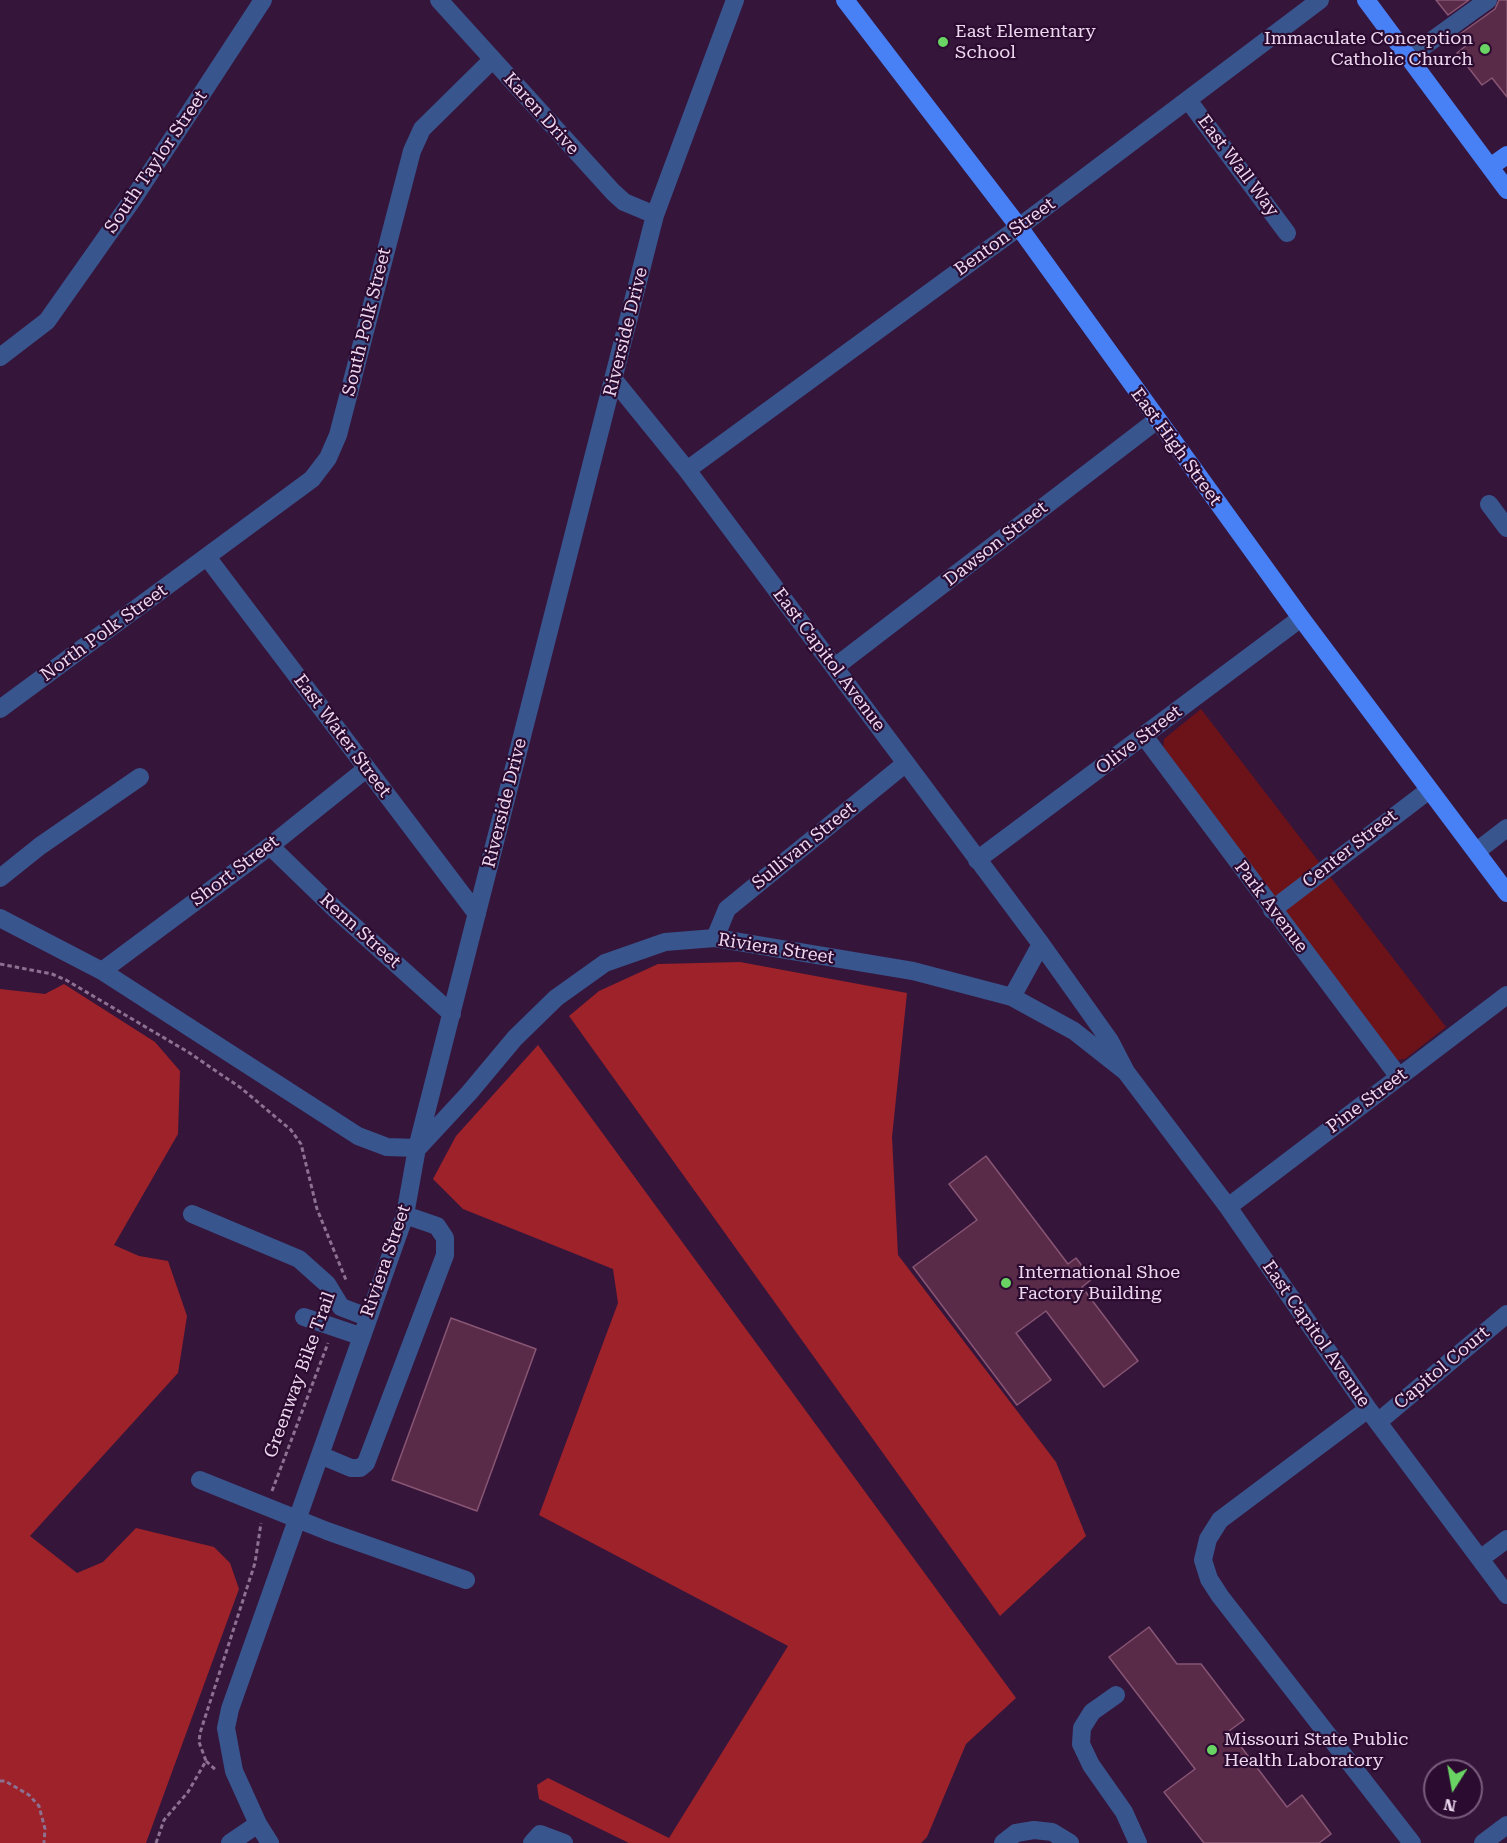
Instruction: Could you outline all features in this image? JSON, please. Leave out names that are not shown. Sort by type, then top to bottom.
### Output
[{"type":"main road","name":"East High Street","points":[[845,0],[1019,227],[1301,618],[1507,893]]},
{"type":"main road","points":[[1366,0],[1507,190]]},
{"type":"main road","points":[[1490,167],[1507,155]]},
{"type":"street","name":"South Taylor Street","points":[[0,357],[47,321],[133,199],[263,0]]},
{"type":"street","name":"Karen Drive","points":[[439,0],[613,192],[624,202],[655,215]]},
{"type":"street","name":"Riverside Drive","points":[[417,1148],[655,215],[735,0]]},
{"type":"street","name":"Benton Street","points":[[687,470],[1019,227],[1320,0]]},
{"type":"street","points":[[1409,57],[1488,0]]},
{"type":"street","name":"South Polk Street","points":[[207,557],[312,479],[328,458],[338,435],[412,151],[428,122],[492,60]]},
{"type":"street","name":"East Wall Way","points":[[1188,100],[1287,233]]},
{"type":"street","name":"East Capitol Avenue","points":[[614,380],[687,470],[1041,944],[1110,1041],[1126,1072],[1228,1207],[1373,1415],[1507,1595]]},
{"type":"street","name":"Dawson Street","points":[[835,667],[1157,420]]},
{"type":"street","points":[[1489,504],[1507,528]]},
{"type":"street","name":"North Polk Street","points":[[0,709],[207,557]]},
{"type":"street","name":"East Water Street","points":[[207,557],[477,914]]},
{"type":"street","name":"Olive Street","points":[[977,860],[1301,618]]},
{"type":"street","name":"Park Avenue","points":[[1144,736],[1398,1077]]},
{"type":"street","name":"Sullivan Street","points":[[715,938],[727,909],[906,762]]},
{"type":"street","name":"Short Street","points":[[102,971],[270,846],[366,769]]},
{"type":"street","points":[[0,879],[40,846],[140,777]]},
{"type":"street","name":"Center Street","points":[[1272,909],[1429,790]]},
{"type":"street","points":[[1476,851],[1507,828]]},
{"type":"street","name":"Renn Street","points":[[270,846],[336,910],[452,1014]]},
{"type":"street","points":[[0,918],[102,971],[358,1136],[387,1147],[417,1148]]},
{"type":"street","name":"Riviera Street","points":[[270,1843],[258,1824],[234,1771],[226,1728],[236,1687],[405,1215],[417,1148],[469,1093],[515,1038],[556,998],[604,963],[665,942],[715,938],[913,971],[1012,997]]},
{"type":"street","points":[[1012,997],[1041,944]]},
{"type":"street","name":"Pine Street","points":[[1228,1207],[1507,995]]},
{"type":"street","name":"East Capitol Avenue","points":[[1012,997],[1074,1031],[1126,1072]]},
{"type":"street","points":[[192,1214],[299,1259],[327,1284],[341,1307],[367,1317]]},
{"type":"street","points":[[320,1455],[351,1468],[360,1468],[366,1463],[445,1255],[445,1238],[437,1226],[405,1215]]},
{"type":"street","name":"Capitol Court","points":[[1412,1843],[1220,1596],[1209,1579],[1203,1560],[1208,1539],[1220,1520],[1373,1415],[1507,1314]]},
{"type":"street","points":[[304,1317],[360,1336]]},
{"type":"street","points":[[200,1480],[296,1519],[466,1580]]},
{"type":"street","points":[[1480,1559],[1507,1539]]},
{"type":"street","points":[[1116,1695],[1092,1713],[1082,1728],[1081,1744],[1091,1766],[1124,1812],[1138,1843]]},
{"type":"street","points":[[230,1843],[258,1824]]},
{"type":"street","points":[[1483,1843],[1507,1825]]},
{"type":"street","points":[[1003,1843],[1016,1833],[1034,1830],[1052,1832],[1070,1843]]},
{"type":"street","points":[[532,1843],[540,1834],[564,1843]]},
{"type":"path","name":"Greenway Bike Trail","points":[[0,964],[52,974],[66,980],[196,1058],[241,1088],[297,1137],[317,1209],[345,1274],[345,1291],[341,1307]]},
{"type":"path","name":"Greenway Bike Trail","points":[[156,1843],[164,1820],[188,1792],[206,1761],[199,1742],[200,1733],[255,1563],[261,1519],[334,1327]]},
{"type":"path","points":[[0,1781],[29,1795],[39,1806],[45,1829],[44,1843]]},
{"type":"shaded area","points":[[1201,709],[1446,1027],[1405,1059],[1398,1060],[1391,1056],[1163,749],[1164,739]]},
{"type":"shaded area","points":[[740,962],[907,993],[892,1137],[898,1255],[1056,1462],[1086,1536],[1000,1616],[569,1016],[599,991],[658,964]]},
{"type":"shaded area","points":[[64,984],[155,1042],[180,1071],[178,1134],[114,1245],[139,1256],[168,1261],[187,1316],[178,1373],[30,1536],[77,1573],[103,1562],[136,1528],[214,1547],[230,1563],[239,1589],[146,1843],[0,1843],[0,989],[45,994]]},
{"type":"shaded area","points":[[538,1045],[1016,1698],[966,1744],[927,1837],[921,1843],[629,1843],[539,1799],[537,1785],[548,1778],[669,1838],[788,1646],[539,1515],[618,1303],[613,1269],[463,1209],[433,1179],[456,1136]]},
{"type":"building","points":[[1436,0],[1469,0],[1448,15]]},
{"type":"building","name":"Immaculate Conception Catholic Church","points":[[1499,0],[1507,0],[1507,97],[1492,78],[1482,85],[1457,53],[1468,44],[1460,34],[1495,9]]},
{"type":"building","name":"International Shoe Factory Building","points":[[986,1156],[1068,1264],[1076,1258],[1092,1279],[1082,1287],[1138,1361],[1104,1387],[1046,1311],[1016,1333],[1051,1380],[1017,1405],[913,1267],[977,1220],[949,1184]]},
{"type":"building","points":[[451,1318],[536,1349],[477,1511],[392,1480]]},
{"type":"building","name":"Missouri State Public Health Laboratory","points":[[1149,1627],[1177,1664],[1201,1664],[1244,1720],[1229,1731],[1287,1807],[1302,1795],[1331,1834],[1319,1843],[1204,1843],[1164,1792],[1195,1769],[1109,1657]]},
{"type":"place","name":"East Elementary School","points":[[943,42]]},
{"type":"place","name":"Immaculate Conception Catholic Church","points":[[1485,49]]},
{"type":"place","name":"International Shoe Factory Building","points":[[1006,1283]]},
{"type":"place","name":"Missouri State Public Health Laboratory","points":[[1212,1750]]}]
